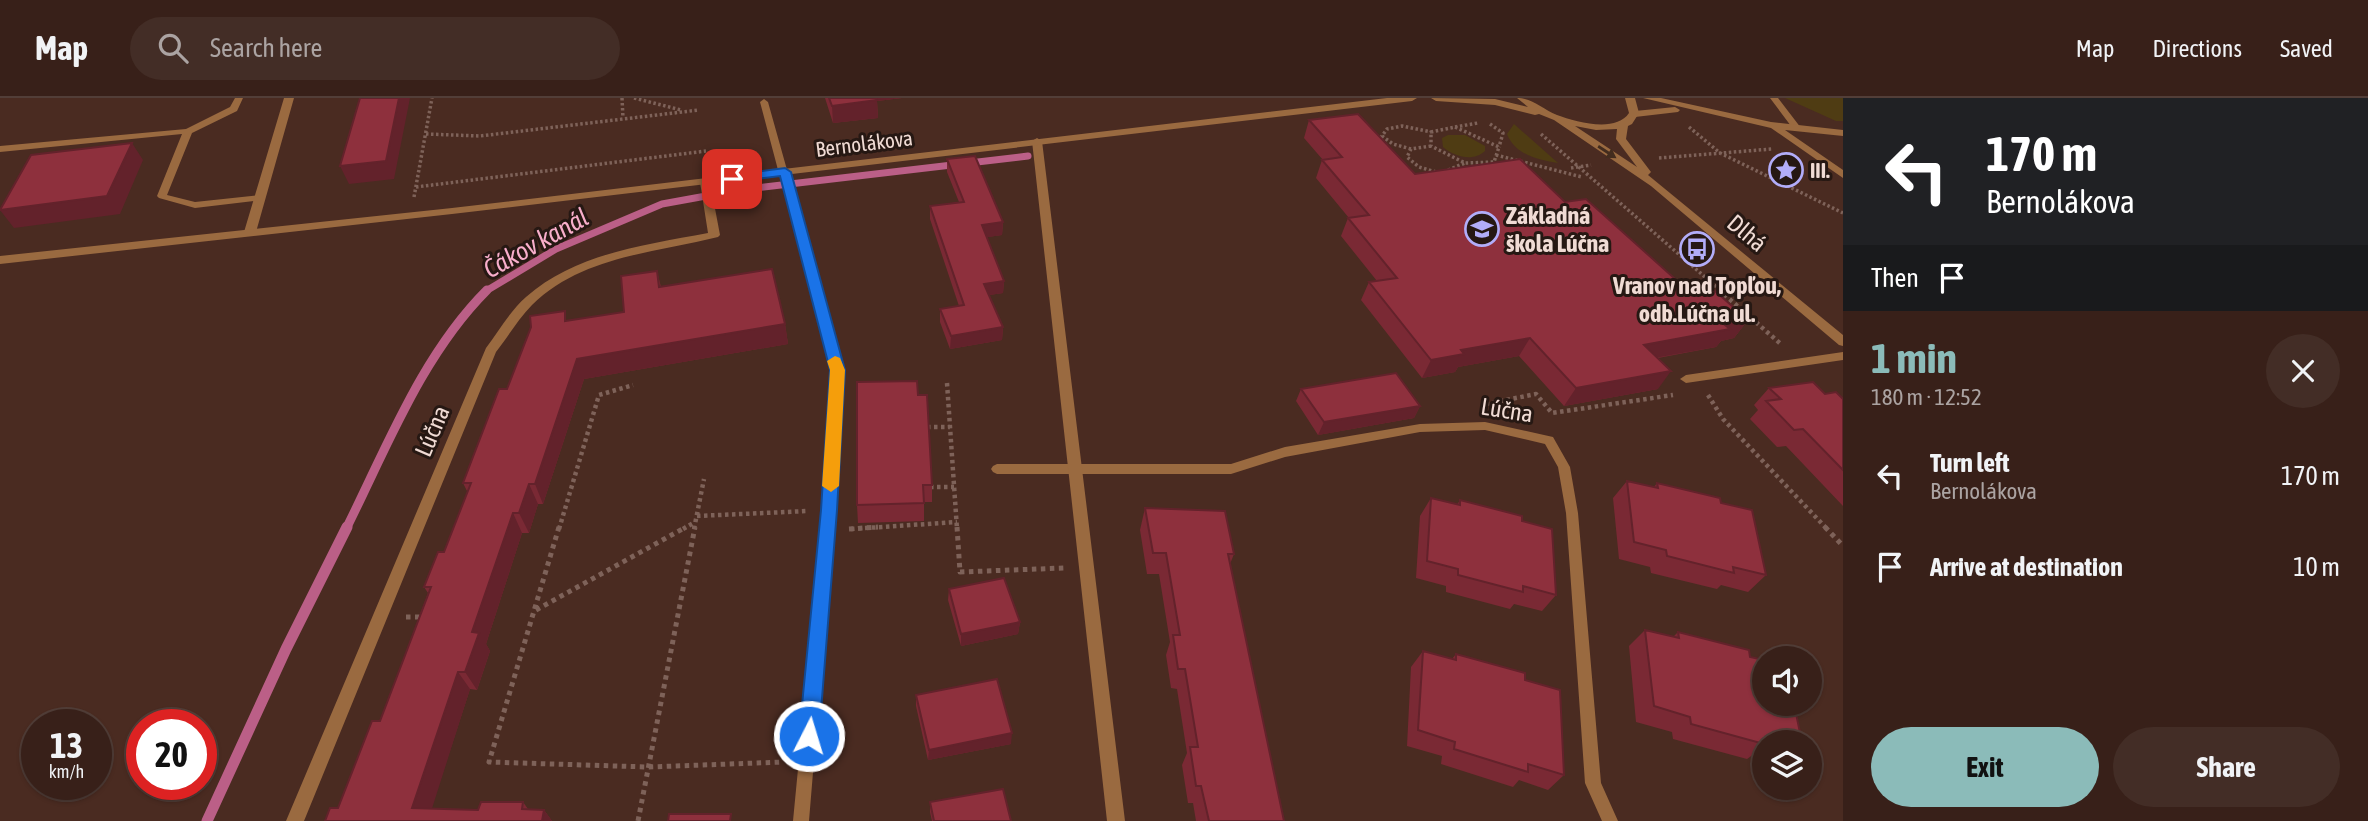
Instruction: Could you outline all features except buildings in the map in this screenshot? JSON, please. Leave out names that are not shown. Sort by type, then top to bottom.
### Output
[{"type":"street","points":[[250,232],[289,98]]},
{"type":"street","name":"Bernolákova","points":[[0,260],[411,216],[1412,98]]},
{"type":"street","points":[[1436,98],[1495,102],[1594,127],[1623,124],[1635,114],[1657,110],[1707,111]]},
{"type":"street","points":[[1522,98],[1542,113]]},
{"type":"street","points":[[1630,98],[1635,114]]},
{"type":"street","points":[[1648,98],[1771,125],[1843,133]]},
{"type":"street","points":[[1559,120],[1655,184]]},
{"type":"street","points":[[1623,124],[1621,139],[1655,184]]},
{"type":"street","points":[[1771,125],[1843,176]]},
{"type":"street","points":[[1037,141],[1084,567],[1116,821]]},
{"type":"street","name":"Lúčna","points":[[295,821],[490,351],[529,300],[577,268],[628,253],[714,235],[705,182]]},
{"type":"street","name":"Dlhá","points":[[1655,184],[1843,342]]},
{"type":"lane","points":[[0,149],[188,131],[234,109],[239,98]]},
{"type":"lane","points":[[1774,98],[1797,128]]},
{"type":"lane","points":[[764,102],[837,370],[829,510],[801,821]]},
{"type":"lane","points":[[188,131],[162,196],[195,205],[260,198]]},
{"type":"lane","points":[[1690,379],[1843,356]]},
{"type":"lane","name":"Lúčna","points":[[996,469],[1231,470],[1285,452],[1420,428],[1485,426],[1549,440],[1564,467],[1572,513],[1593,783],[1610,821]]},
{"type":"path","points":[[411,216],[432,98]]},
{"type":"path","points":[[622,98],[623,118]]},
{"type":"path","points":[[634,98],[686,111]]},
{"type":"path","points":[[426,134],[480,136],[699,110]]},
{"type":"path","points":[[1684,122],[1720,153],[1843,213]]},
{"type":"path","points":[[1411,149],[1407,157],[1419,167],[1434,172],[1451,170],[1465,163],[1494,162],[1503,133],[1493,124],[1476,123],[1431,132],[1402,126],[1387,129],[1382,136],[1393,145],[1411,149],[1431,146],[1465,163]]},
{"type":"path","points":[[1455,128],[1499,147]]},
{"type":"path","points":[[1534,128],[1782,345],[1819,360]]},
{"type":"path","points":[[1431,132],[1431,146]]},
{"type":"path","points":[[416,187],[706,151]]},
{"type":"path","points":[[1648,159],[1720,153]]},
{"type":"path","points":[[1496,155],[1582,177]]},
{"type":"path","points":[[1690,379],[1723,419],[1843,546]]},
{"type":"path","points":[[947,383],[960,572],[1084,567]]},
{"type":"path","points":[[634,384],[599,395],[489,762],[648,767],[807,761]]},
{"type":"path","points":[[1472,406],[1536,394],[1552,413],[1679,394]]},
{"type":"path","points":[[927,427],[950,427]]},
{"type":"path","points":[[638,821],[704,479]]},
{"type":"path","points":[[930,487],[954,487]]},
{"type":"path","points":[[535,611],[696,519],[829,510]]},
{"type":"path","points":[[827,530],[957,522]]},
{"type":"path","points":[[401,617],[439,618]]},
{"type":"shaded area","points":[[1785,98],[1843,98],[1843,121],[1836,121]]},
{"type":"shaded area","points":[[1514,124],[1558,163],[1536,158],[1516,147],[1507,134]]},
{"type":"shaded area","points":[[1448,135],[1465,135],[1485,146],[1485,151],[1470,157],[1453,153],[1443,147],[1442,138]]},
{"type":"waterway","name":"Čákov kanál","points":[[486,291],[556,249],[662,204],[739,190],[1028,156]]},
{"type":"waterway","name":"Čákov kanál","points":[[346,529],[407,403],[443,343],[486,291]]},
{"type":"waterway","name":"Čákov kanál","points":[[207,821],[286,649],[346,529]]},
{"type":"slow traffic","points":[[831,486],[837,370],[835,361]]},
{"type":"place","name":"III.","points":[[1786,170]]},
{"type":"place","name":"Základná škola Lúčna","points":[[1482,229]]},
{"type":"place","name":"Vranov nad Topľou, odb.Lúčna ul.","points":[[1697,249]]},
{"type":"route","points":[[732,179],[785,172],[837,370],[829,510],[809,736]]}]
